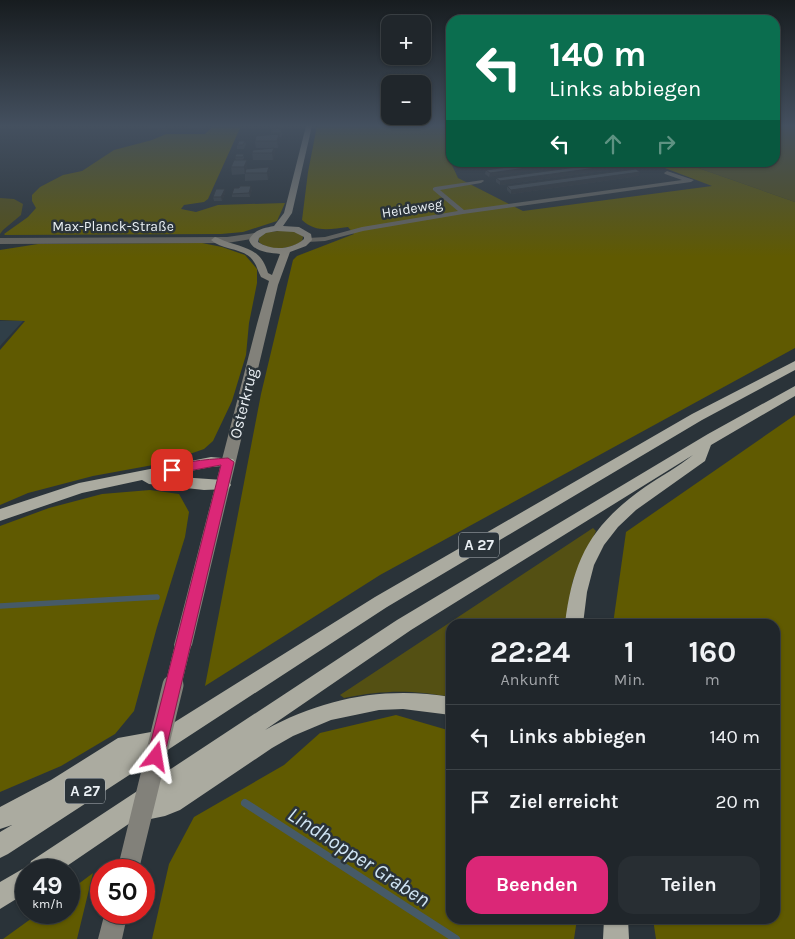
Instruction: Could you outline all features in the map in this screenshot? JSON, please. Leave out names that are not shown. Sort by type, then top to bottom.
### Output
[{"type":"highway","name":"A 27","points":[[0,846],[381,602],[697,417],[795,365]]},
{"type":"highway","name":"A 27","points":[[56,859],[404,625],[795,390]]},
{"type":"highway","points":[[574,619],[575,602],[581,578],[593,547],[624,510],[700,458],[704,443]]},
{"type":"highway","points":[[0,515],[79,488],[211,462],[228,462]]},
{"type":"highway","points":[[133,478],[223,485]]},
{"type":"highway","points":[[124,813],[171,804],[265,741],[290,726],[319,715],[365,703],[392,700],[430,702],[446,705]]},
{"type":"highway","points":[[0,818],[59,787],[126,745],[169,737]]},
{"type":"highway","points":[[0,897],[15,887]]},
{"type":"highway","points":[[616,924],[616,939]]},
{"type":"main road","points":[[277,228],[288,213],[298,170]]},
{"type":"main road","points":[[288,213],[292,228]]},
{"type":"main road","points":[[277,228],[292,228],[307,237],[299,247],[286,250],[270,250],[255,240],[263,231],[277,228]]},
{"type":"main road","points":[[216,240],[247,251],[259,261],[264,275],[272,282]]},
{"type":"main road","name":"Osterkrug","points":[[270,250],[272,282]]},
{"type":"main road","name":"Osterkrug","points":[[131,859],[272,282],[286,250]]},
{"type":"street","name":"Max-Planck-Straße","points":[[0,241],[255,240]]},
{"type":"lane","name":"Heideweg","points":[[307,237],[325,238],[345,232],[463,212],[692,180],[667,173]]},
{"type":"lane","points":[[463,212],[435,188],[480,181]]},
{"type":"shaded area","points":[[221,170],[208,199],[204,202],[184,205],[181,209],[196,212],[218,205],[285,203],[277,221],[243,232],[221,234],[4,234],[28,217],[36,208],[32,201],[32,195],[40,187],[63,175],[82,171]]},
{"type":"shaded area","points":[[308,170],[454,170],[458,178],[523,211],[712,186],[670,170],[703,170],[795,202],[795,348],[380,575],[205,686],[261,394],[293,260],[297,256],[354,234],[348,227],[318,228],[302,220]]},
{"type":"shaded area","points":[[703,170],[795,170],[795,202]]},
{"type":"shaded area","points":[[0,198],[14,199],[23,204],[21,215],[0,234]]},
{"type":"shaded area","points":[[290,230],[301,234],[303,237],[302,241],[292,246],[280,248],[269,247],[259,242],[259,238],[267,232]]},
{"type":"shaded area","points":[[202,243],[222,247],[245,255],[257,269],[257,283],[249,323],[246,355],[232,401],[213,441],[204,449],[164,463],[93,476],[28,493],[0,505],[0,350],[25,321],[0,320],[0,250],[38,244]]},
{"type":"shaded area","points":[[0,321],[23,321],[0,346]]},
{"type":"shaded area","points":[[795,415],[795,939],[656,939],[654,924],[780,924],[780,619],[614,619],[626,532]]},
{"type":"shaded area","points":[[150,490],[179,494],[189,512],[185,537],[157,627],[134,711],[115,734],[61,766],[0,792],[0,526],[49,508],[102,494]]},
{"type":"shaded area","points":[[593,528],[596,531],[573,580],[566,619],[455,619]]},
{"type":"shaded area","points":[[446,625],[446,696],[398,692],[373,693],[344,698],[340,695]]},
{"type":"shaded area","points":[[396,715],[446,730],[446,924],[576,924],[574,939],[152,939],[169,864],[194,817],[284,765],[320,733]]},
{"type":"shaded area","points":[[90,875],[90,885],[77,939],[3,939],[24,924],[80,924],[80,883]]},
{"type":"building","points":[[246,170],[268,170],[267,173],[245,173]]},
{"type":"building","points":[[487,170],[513,170],[490,173]]},
{"type":"building","points":[[556,170],[583,170],[500,181],[496,178]]},
{"type":"building","points":[[630,170],[637,170],[640,172],[511,190],[507,186]]},
{"type":"building","points":[[240,186],[251,186],[249,193],[232,194],[234,188],[239,188]]},
{"type":"building","points":[[216,189],[225,189],[221,197],[213,197]]},
{"type":"waterway","name":"Lindhopper Graben","points":[[0,606],[157,597]]},
{"type":"waterway","name":"Lindhopper Graben","points":[[245,803],[456,939]]},
{"type":"route","points":[[156,757],[228,462],[211,462],[172,470]]}]
